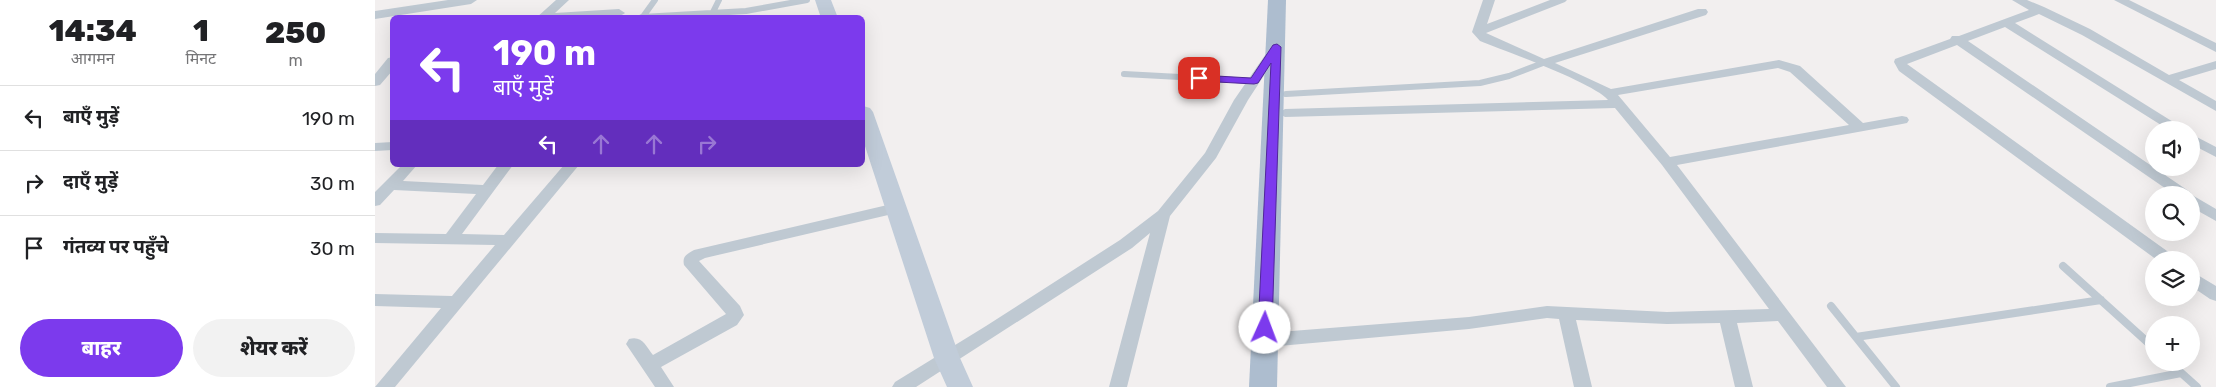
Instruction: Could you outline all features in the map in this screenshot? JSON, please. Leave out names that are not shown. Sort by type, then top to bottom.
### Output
[{"type":"main road","points":[[1277,0],[1273,251],[1279,339],[1279,387]]},
{"type":"main road","points":[[1263,387],[1286,104],[1287,0]]},
{"type":"street","points":[[375,15],[471,0]]},
{"type":"street","points":[[544,15],[563,0]]},
{"type":"street","points":[[823,0],[829,15]]},
{"type":"street","points":[[1478,32],[1489,0]]},
{"type":"street","points":[[1478,32],[1561,0]]},
{"type":"street","points":[[2018,0],[2086,32],[2216,107]]},
{"type":"street","points":[[2120,0],[2216,48]]},
{"type":"street","points":[[2040,10],[1956,39],[1900,62],[1904,68],[2156,251]]},
{"type":"street","points":[[1543,63],[1702,12]]},
{"type":"street","points":[[601,15],[619,13]]},
{"type":"street","points":[[2005,22],[2164,121]]},
{"type":"street","points":[[1478,32],[1483,38],[1592,84],[1613,99],[1667,162],[1837,387]]},
{"type":"street","points":[[1956,39],[2172,186]]},
{"type":"street","points":[[901,387],[992,331],[1126,244],[1163,215],[1211,155],[1241,100],[1277,47]]},
{"type":"street","points":[[375,82],[390,64]]},
{"type":"street","points":[[1286,104],[1613,99],[1779,64],[1795,70],[1859,127]]},
{"type":"street","points":[[2168,79],[2216,65]]},
{"type":"street","points":[[865,118],[947,358],[960,387]]},
{"type":"street","points":[[1667,162],[1902,120]]},
{"type":"street","points":[[2200,143],[2216,153]]},
{"type":"street","points":[[375,147],[390,146]]},
{"type":"street","points":[[375,202],[408,167]]},
{"type":"street","points":[[450,240],[505,167]]},
{"type":"street","points":[[384,387],[570,167]]},
{"type":"street","points":[[391,185],[488,190]]},
{"type":"street","points":[[2200,206],[2216,216]]},
{"type":"street","points":[[650,365],[731,320],[735,315],[734,310],[692,265],[691,259],[700,254],[896,208]]},
{"type":"street","points":[[1118,387],[1163,215]]},
{"type":"street","points":[[375,238],[507,240]]},
{"type":"street","points":[[2200,283],[2216,295]]},
{"type":"street","points":[[375,300],[455,302]]},
{"type":"street","points":[[1279,339],[1469,324],[1547,312],[1667,318],[1783,315]]},
{"type":"street","points":[[1566,313],[1583,387]]},
{"type":"street","points":[[1727,317],[1744,387]]},
{"type":"street","points":[[635,344],[665,387]]},
{"type":"lane","points":[[644,15],[655,0]]},
{"type":"lane","points":[[712,15],[719,0]]},
{"type":"lane","points":[[730,15],[750,14],[807,0]]},
{"type":"lane","points":[[1286,104],[1480,83],[1509,76],[1543,63]]},
{"type":"lane","points":[[1124,74],[1254,81]]},
{"type":"lane","points":[[2063,266],[2145,340]]},
{"type":"lane","points":[[1856,337],[2101,300]]},
{"type":"lane","points":[[1831,306],[1896,387]]},
{"type":"lane","points":[[2110,387],[2181,373],[2197,387]]},
{"type":"route","points":[[1199,78],[1254,81],[1277,47],[1265,328]]}]
